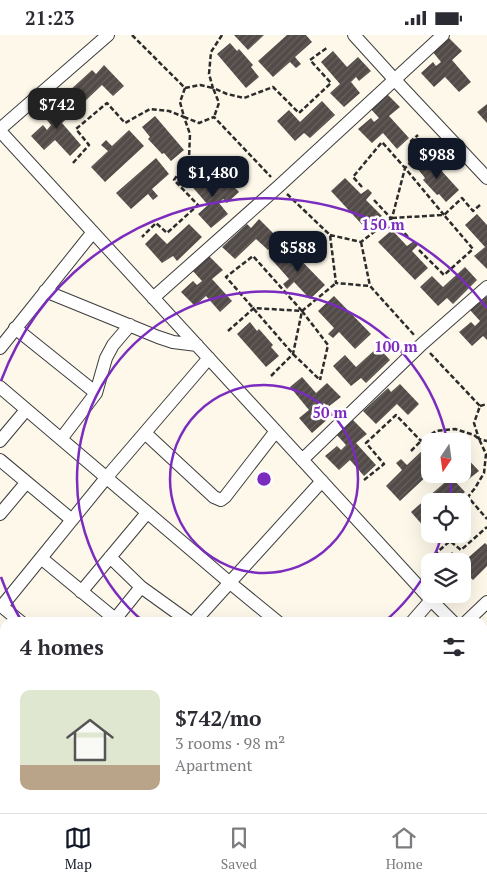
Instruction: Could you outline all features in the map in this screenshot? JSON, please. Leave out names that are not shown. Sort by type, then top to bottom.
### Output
[{"type":"street","points":[[108,35],[0,130],[421,589]]},
{"type":"street","points":[[354,35],[487,178]]},
{"type":"street","points":[[153,298],[279,186],[443,35]]},
{"type":"street","points":[[0,347],[93,232]]},
{"type":"street","points":[[302,460],[422,344],[487,287]]},
{"type":"street","points":[[45,291],[158,337],[174,342],[196,345]]},
{"type":"street","points":[[60,439],[96,393],[106,358],[113,345],[130,325]]},
{"type":"street","points":[[15,328],[96,393]]},
{"type":"street","points":[[15,617],[1,606],[106,478],[209,358]]},
{"type":"street","points":[[0,387],[269,617]]},
{"type":"street","points":[[0,441],[26,410]]},
{"type":"street","points":[[144,433],[214,497],[221,500],[276,431]]},
{"type":"street","points":[[0,460],[72,520]]},
{"type":"street","points":[[197,617],[322,481]]},
{"type":"street","points":[[0,514],[26,483]]},
{"type":"street","points":[[81,592],[146,513]]},
{"type":"street","points":[[110,557],[141,587],[184,617]]},
{"type":"street","points":[[41,559],[109,617]]},
{"type":"street","points":[[116,617],[141,587]]},
{"type":"street","points":[[472,617],[487,602]]},
{"type":"street","points":[[416,617],[428,603]]},
{"type":"street","points":[[434,603],[448,617]]},
{"type":"path","points":[[132,35],[185,87]]},
{"type":"path","points":[[73,163],[89,145],[76,129],[107,103],[125,123],[150,109],[169,111],[199,123],[214,117],[219,103],[209,74],[211,52],[222,35]]},
{"type":"path","points":[[185,87],[200,85],[244,98],[273,87],[299,113],[330,83],[310,61],[328,47]]},
{"type":"path","points":[[142,237],[156,223],[167,233],[198,205],[174,180],[189,158],[190,134],[180,102],[185,87]]},
{"type":"path","points":[[214,117],[279,186],[330,235],[362,242]]},
{"type":"path","points":[[392,218],[405,168],[420,154],[411,141],[418,135]]},
{"type":"path","points":[[362,187],[353,177],[382,142],[473,249],[444,275],[419,250]]},
{"type":"path","points":[[362,242],[392,218],[444,215],[462,198],[473,211],[480,205]]},
{"type":"path","points":[[374,200],[410,239]]},
{"type":"path","points":[[330,235],[336,283]]},
{"type":"path","points":[[362,242],[370,286],[480,406]]},
{"type":"path","points":[[253,256],[302,311],[328,345],[320,380],[293,354],[254,308],[226,277],[253,256]]},
{"type":"path","points":[[271,376],[293,354],[302,311],[336,283],[370,286]]},
{"type":"path","points":[[228,331],[254,308],[302,311]]},
{"type":"path","points":[[480,406],[487,404]]},
{"type":"path","points":[[471,493],[484,473],[486,454],[474,423],[480,406]]},
{"type":"path","points":[[364,481],[384,464],[366,443],[396,415],[420,441]]},
{"type":"path","points":[[410,451],[420,441],[436,431],[455,429],[487,441]]},
{"type":"path","points":[[471,500],[487,519]]},
{"type":"path","points":[[436,553],[450,541],[461,550],[487,527]]},
{"type":"building","points":[[234,35],[264,35],[248,50]]},
{"type":"building","points":[[287,35],[306,35],[312,42],[295,57],[301,64],[296,68],[290,62],[273,77],[258,61]]},
{"type":"building","points":[[448,37],[462,51],[452,60],[471,82],[459,92],[445,77],[434,87],[421,73],[433,62],[436,66],[441,62],[432,51]]},
{"type":"building","points":[[230,43],[237,51],[239,49],[253,65],[251,67],[259,77],[246,88],[217,54]]},
{"type":"building","points":[[333,51],[347,67],[358,57],[371,71],[359,81],[356,77],[351,82],[360,93],[344,107],[330,93],[340,84],[321,62]]},
{"type":"building","points":[[104,65],[124,86],[113,96],[102,85],[81,105],[67,93],[92,70],[96,74]]},
{"type":"building","points":[[386,93],[400,107],[389,116],[409,138],[397,149],[383,133],[372,143],[358,129],[371,118],[374,122],[379,118],[369,107]]},
{"type":"building","points":[[59,100],[72,114],[62,123],[81,145],[70,156],[55,140],[44,150],[31,136],[43,125],[47,130],[51,125],[42,114]]},
{"type":"building","points":[[322,101],[335,115],[310,138],[304,133],[295,141],[277,121],[289,110],[300,122]]},
{"type":"building","points":[[487,104],[487,123],[477,112]]},
{"type":"building","points":[[155,116],[184,150],[171,161],[148,139],[150,137],[142,127]]},
{"type":"building","points":[[129,130],[144,146],[105,182],[91,167],[108,151],[101,145],[106,140],[112,146]]},
{"type":"building","points":[[429,157],[459,190],[446,202],[423,180],[425,178],[417,168]]},
{"type":"building","points":[[156,158],[169,174],[152,189],[158,196],[153,200],[148,194],[131,209],[116,193]]},
{"type":"building","points":[[201,172],[215,188],[226,178],[239,192],[227,203],[223,199],[219,203],[228,214],[211,228],[198,214],[208,205],[189,183]]},
{"type":"building","points":[[345,178],[361,194],[368,189],[372,193],[366,200],[382,216],[367,230],[331,191]]},
{"type":"building","points":[[477,214],[487,225],[487,269],[474,256],[485,247],[465,225]]},
{"type":"building","points":[[259,219],[279,239],[268,250],[256,239],[235,259],[222,247],[247,224],[251,228]]},
{"type":"building","points":[[189,224],[202,237],[177,261],[173,256],[162,263],[145,244],[156,233],[167,244]]},
{"type":"building","points":[[392,230],[407,246],[414,241],[418,245],[412,251],[428,268],[415,280],[378,242]]},
{"type":"building","points":[[288,247],[325,285],[310,299],[294,282],[287,289],[283,284],[289,279],[273,261]]},
{"type":"building","points":[[209,256],[223,270],[212,279],[232,301],[220,312],[206,296],[195,306],[181,292],[193,281],[197,285],[202,281],[192,270]]},
{"type":"building","points":[[465,267],[477,280],[453,304],[447,298],[438,306],[420,287],[432,276],[443,287]]},
{"type":"building","points":[[334,296],[371,334],[355,349],[339,332],[333,338],[328,334],[334,328],[318,311]]},
{"type":"building","points":[[487,296],[487,340],[483,336],[472,346],[459,332],[471,322],[475,326],[480,321],[470,310]]},
{"type":"building","points":[[250,322],[273,345],[271,347],[279,356],[266,367],[237,334]]},
{"type":"building","points":[[378,347],[390,360],[366,383],[361,378],[351,386],[333,366],[345,355],[356,367]]},
{"type":"building","points":[[302,377],[316,393],[327,383],[341,397],[328,407],[324,403],[320,407],[329,418],[312,433],[299,418],[309,410],[290,387]]},
{"type":"building","points":[[400,384],[419,404],[408,415],[397,404],[376,424],[363,411],[388,388],[391,392]]},
{"type":"building","points":[[353,420],[367,434],[356,443],[376,465],[364,476],[350,460],[339,470],[325,456],[337,446],[341,450],[346,445],[336,434]]},
{"type":"building","points":[[421,452],[421,481],[400,501],[386,486],[402,470],[396,463],[401,459],[407,465]]},
{"type":"building","points":[[471,463],[479,471],[471,477]]},
{"type":"building","points":[[444,483],[457,483],[465,492],[464,493],[433,493]]},
{"type":"building","points":[[421,503],[421,523],[411,512]]},
{"type":"building","points":[[485,543],[487,545],[487,566],[473,580],[471,578],[471,555]]}]
